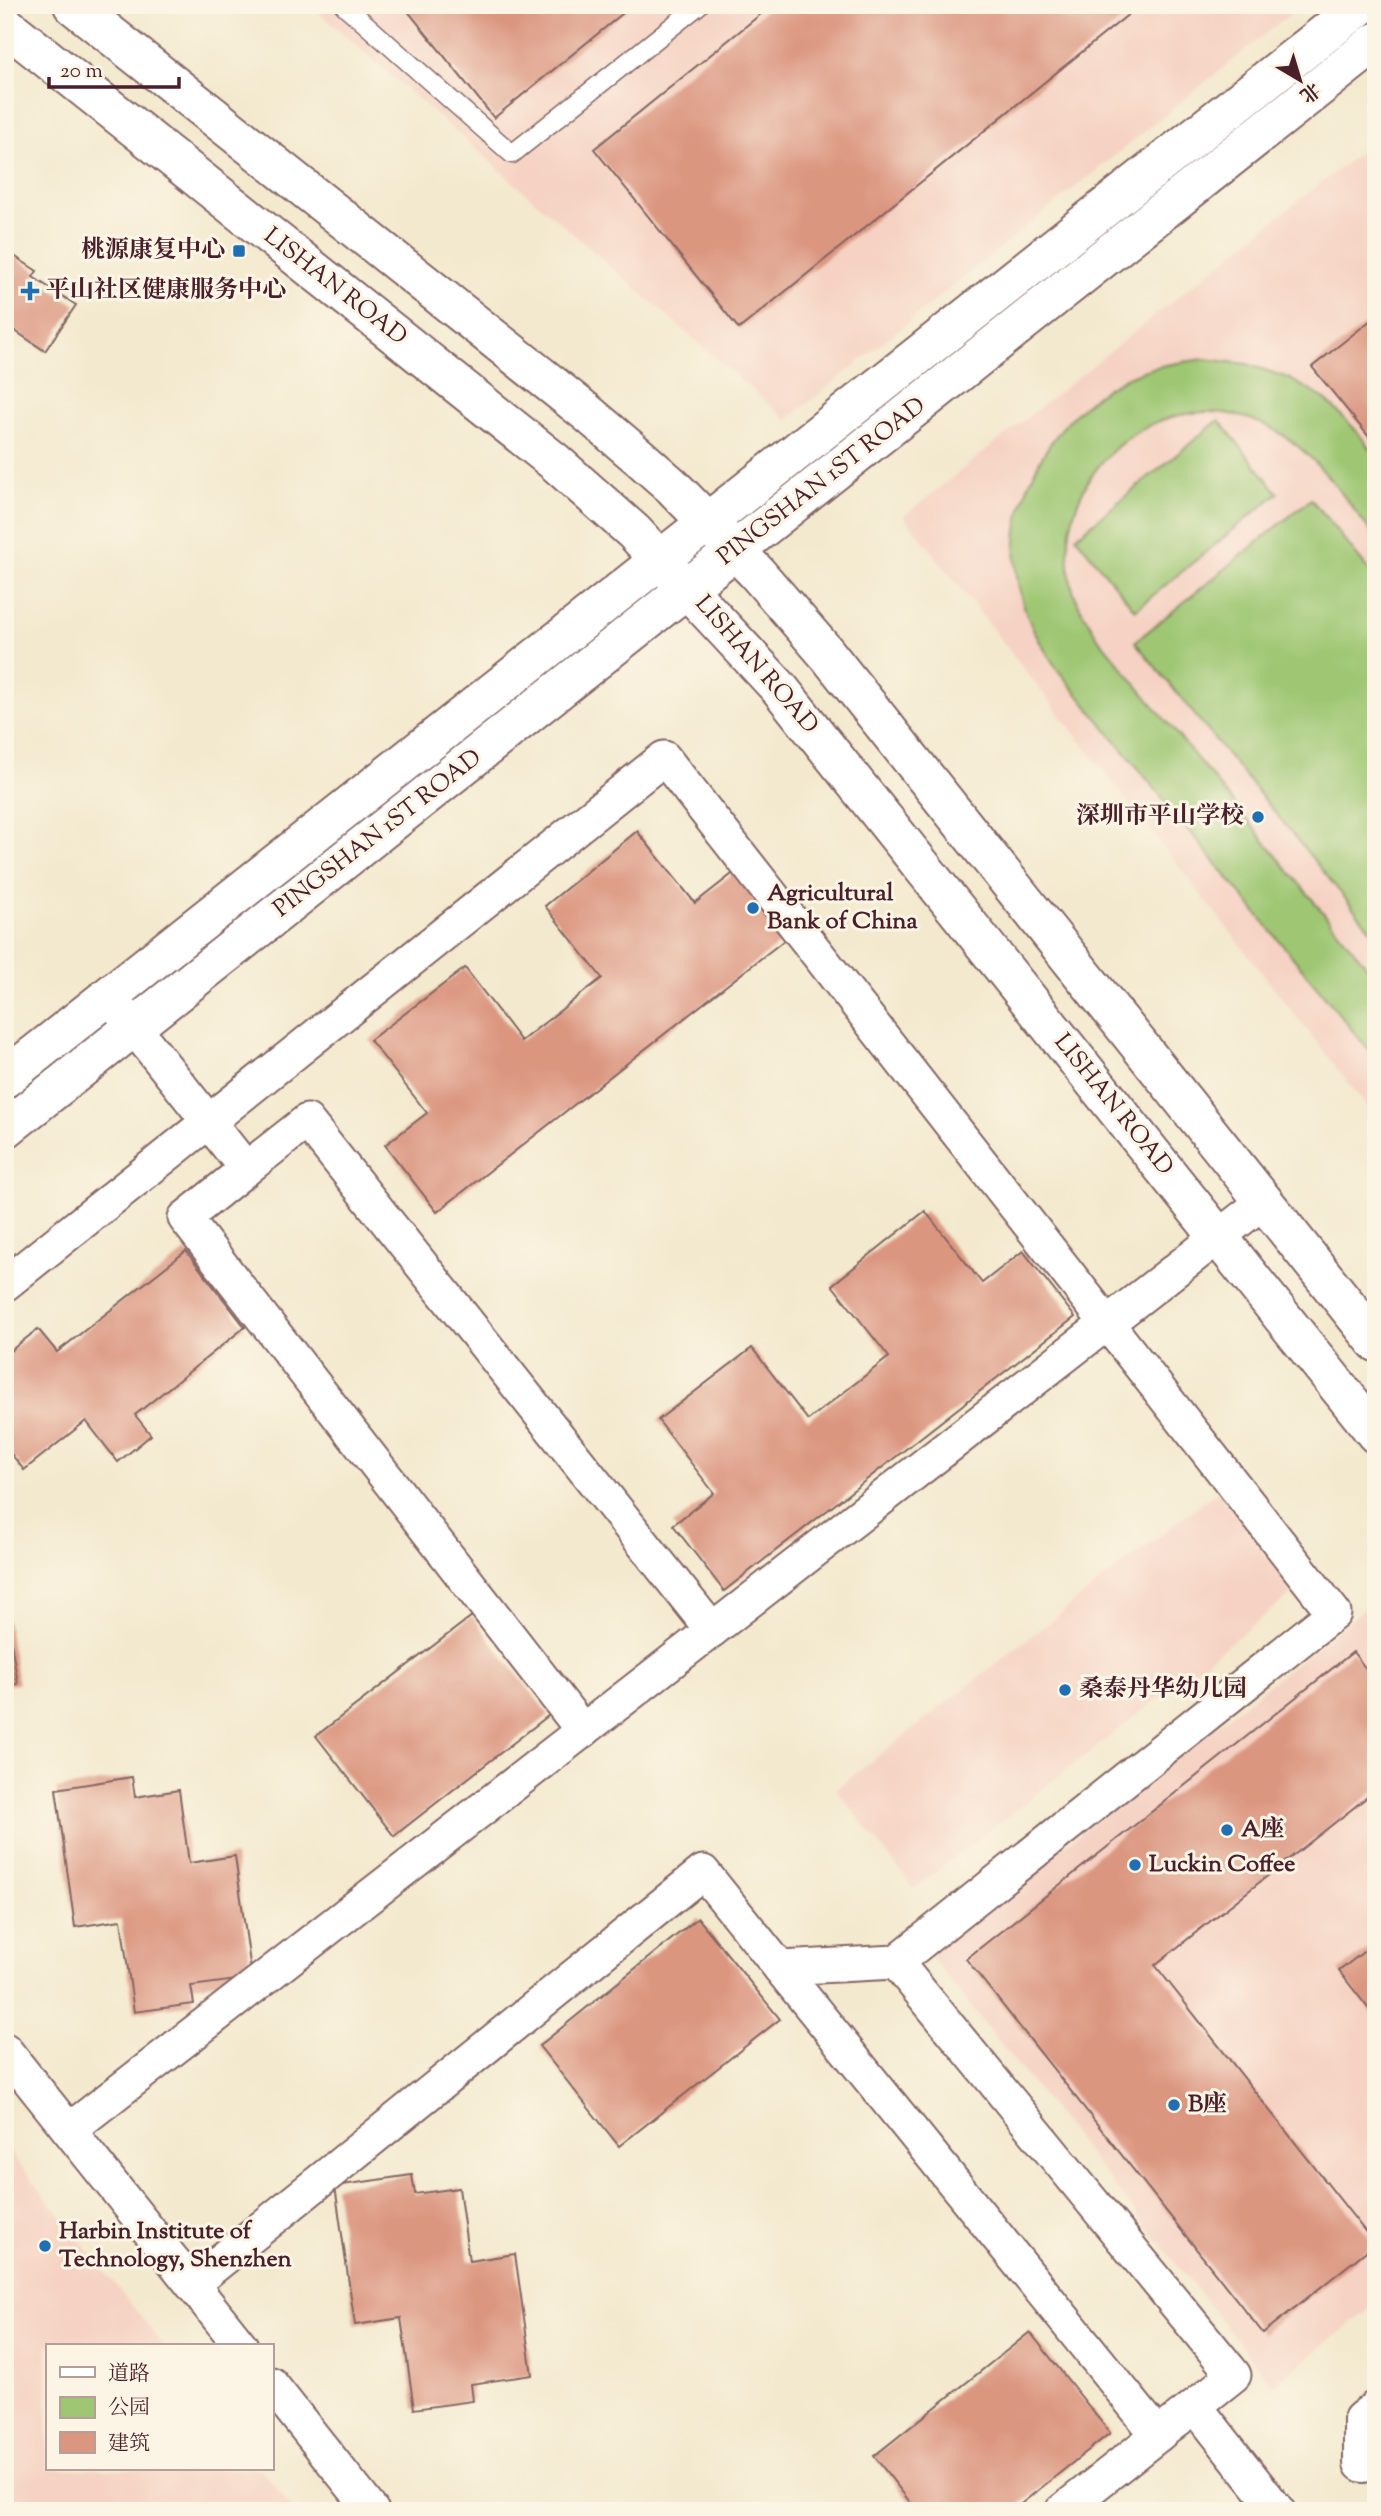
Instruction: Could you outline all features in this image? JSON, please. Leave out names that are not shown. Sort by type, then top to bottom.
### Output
[{"type":"street","points":[[73,5],[585,411],[672,486],[735,550],[827,654],[1376,1342]]},
{"type":"street","name":"PINGSHAN 1ST ROAD","points":[[5,1078],[1361,5]]},
{"type":"street","name":"LISHAN ROAD","points":[[5,25],[555,462],[661,559],[780,688],[1376,1434]]},
{"type":"street","name":"PINGSHAN 1ST ROAD","points":[[5,1129],[1376,43]]},
{"type":"street","points":[[5,1284],[664,758],[1335,1613],[896,1962],[780,1968]]},
{"type":"street","points":[[109,995],[246,1169]]},
{"type":"street","points":[[583,1731],[185,1218],[307,1121],[712,1630]]},
{"type":"street","points":[[69,2130],[1264,1202]]},
{"type":"street","points":[[192,2284],[703,1872],[1158,2435]]},
{"type":"street","points":[[896,1962],[1234,2375],[1062,2511]]},
{"type":"street","points":[[5,2050],[239,2344]]},
{"type":"street","points":[[273,2387],[372,2511]]},
{"type":"street","points":[[1195,2406],[1278,2511]]},
{"type":"street","points":[[1376,2410],[1363,2420],[1363,2463],[1376,2460]]},
{"type":"lane","points":[[344,5],[512,154],[699,5]]},
{"type":"shaded area","points":[[310,5],[1301,5],[787,420]]},
{"type":"shaded area","name":"深圳市平山学校","points":[[1376,139],[1376,1118],[904,516]]},
{"type":"shaded area","name":"桑泰丹华幼儿园","points":[[1217,1491],[1295,1592],[914,1889],[836,1789]]},
{"type":"shaded area","points":[[1376,1600],[1376,2304],[1273,2385],[928,1953]]},
{"type":"shaded area","name":"Harbin Institute of Technology, Shenzhen","points":[[5,2146],[162,2344],[46,2344],[46,2470],[262,2470],[294,2511],[5,2511]]},
{"type":"green space","points":[[1205,359],[1247,364],[1288,378],[1325,399],[1353,427],[1376,455],[1376,538],[1326,474],[1282,434],[1265,425],[1226,413],[1187,414],[1152,424],[1120,444],[1095,471],[1077,504],[1069,541],[1071,582],[1079,605],[1099,639],[1376,977],[1376,1059],[1057,669],[1032,626],[1021,597],[1016,565],[1017,533],[1023,502],[1034,472],[1050,444],[1071,419],[1095,397],[1122,380],[1152,368]]},
{"type":"green space","points":[[1219,420],[1278,493],[1135,610],[1076,537]]},
{"type":"green space","points":[[1311,499],[1376,579],[1376,936],[1135,642]]},
{"type":"building","points":[[403,5],[633,5],[494,118]]},
{"type":"building","points":[[772,5],[1140,5],[739,329],[594,149]]},
{"type":"building","name":"平山社区健康服务中心","points":[[5,250],[37,271],[33,277],[76,305],[45,351],[5,324]]},
{"type":"building","points":[[1376,316],[1376,432],[1369,437],[1312,367]]},
{"type":"building","points":[[637,831],[695,903],[736,871],[787,938],[437,1212],[385,1145],[427,1113],[370,1040],[465,968],[521,1041],[602,978],[545,906]]},
{"type":"building","points":[[925,1211],[982,1283],[1023,1251],[1075,1317],[724,1591],[673,1525],[714,1493],[658,1420],[752,1348],[808,1420],[889,1357],[832,1285]]},
{"type":"building","points":[[186,1251],[245,1327],[135,1415],[151,1435],[118,1462],[86,1421],[24,1470],[5,1446],[5,1355],[38,1329],[57,1352]]},
{"type":"building","points":[[5,1607],[18,1684],[5,1685]]},
{"type":"building","points":[[472,1616],[549,1715],[394,1836],[316,1736]]},
{"type":"building","name":"B座","points":[[1353,1652],[1376,1682],[1376,1790],[1155,1965],[1375,2244],[1263,2333],[966,1959]]},
{"type":"building","points":[[132,1777],[135,1797],[179,1790],[189,1863],[235,1856],[252,1978],[191,1986],[194,2004],[134,2012],[121,1920],[75,1927],[56,1789]]},
{"type":"building","points":[[698,1918],[780,2019],[619,2146],[539,2046]]},
{"type":"building","points":[[1376,1942],[1376,2018],[1339,1971]]},
{"type":"building","points":[[412,2175],[415,2194],[459,2188],[469,2261],[515,2254],[532,2375],[471,2384],[473,2401],[414,2409],[401,2318],[355,2325],[335,2186]]},
{"type":"building","points":[[1030,2332],[1110,2433],[1012,2511],[917,2511],[874,2456]]},
{"type":"place","name":"桃源康复中心","points":[[239,251]]},
{"type":"place","name":"平山社区健康服务中心","points":[[30,291]]},
{"type":"place","name":"深圳市平山学校","points":[[1258,817]]},
{"type":"place","name":"Agricultural Bank of China","points":[[753,908]]},
{"type":"place","name":"桑泰丹华幼儿园","points":[[1065,1690]]},
{"type":"place","name":"A座","points":[[1227,1830]]},
{"type":"place","name":"Luckin Coffee","points":[[1135,1865]]},
{"type":"place","name":"B座","points":[[1174,2105]]},
{"type":"place","name":"Harbin Institute of Technology, Shenzhen","points":[[45,2246]]}]
